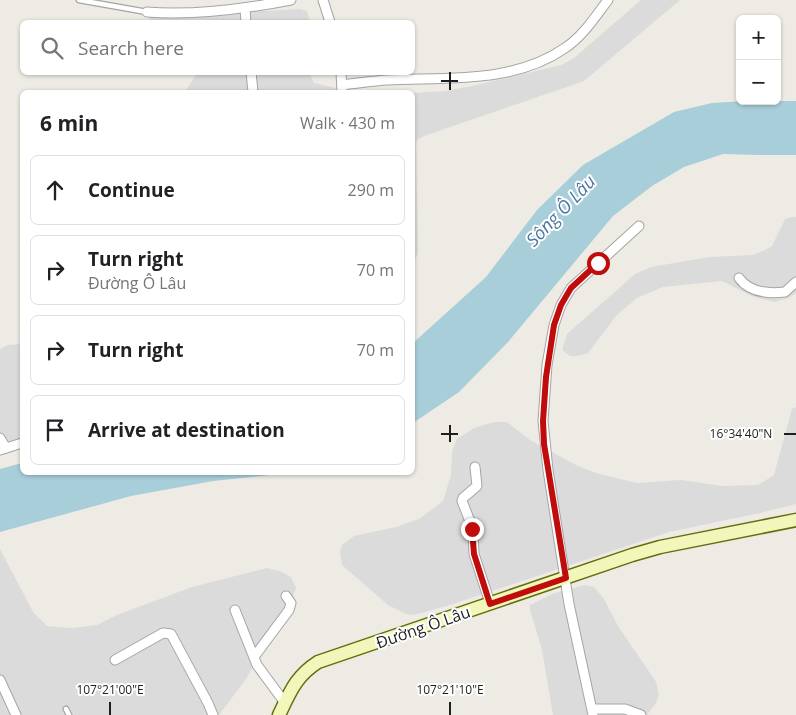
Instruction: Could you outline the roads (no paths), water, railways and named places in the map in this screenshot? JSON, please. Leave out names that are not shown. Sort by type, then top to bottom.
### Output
[{"type":"main road","name":"Đường Ô Lâu","points":[[279,715],[295,682],[305,670],[318,662],[632,555],[660,547],[796,520]]},
{"type":"street","points":[[147,12],[173,13],[245,9],[291,0]]},
{"type":"street","points":[[323,0],[329,20]]},
{"type":"street","points":[[341,75],[342,89],[389,80],[471,78],[519,69],[545,59],[565,48],[583,32],[608,0]]},
{"type":"street","points":[[245,9],[246,20]]},
{"type":"street","points":[[251,75],[253,90]]},
{"type":"street","points":[[639,226],[571,288],[561,305],[554,325],[547,365],[543,421],[548,470],[572,623],[593,712],[625,709],[641,715]]},
{"type":"street","points":[[739,278],[743,284],[752,289],[782,293],[788,291],[796,282]]},
{"type":"street","points":[[0,438],[3,449],[20,444]]},
{"type":"street","points":[[475,467],[477,486],[462,501],[472,529],[474,554],[490,604]]},
{"type":"street","points":[[254,657],[289,610],[291,603],[286,596]]},
{"type":"street","points":[[235,610],[260,669],[285,703]]},
{"type":"street","points":[[115,660],[163,634],[171,634],[208,702],[212,715]]},
{"type":"street","points":[[0,680],[16,715]]},
{"type":"lane","points":[[80,0],[147,12]]},
{"type":"lane","points":[[66,709],[69,715]]},
{"type":"water","name":"Sông Ô Lâu","points":[[781,101],[796,101],[796,155],[723,154],[684,167],[652,186],[613,216],[508,342],[459,392],[415,422],[415,341],[486,277],[537,210],[583,165],[674,112],[712,103],[736,102],[736,105],[781,105]]},
{"type":"water","points":[[20,464],[20,475],[270,475],[213,481],[131,496],[0,532],[0,469]]}]
